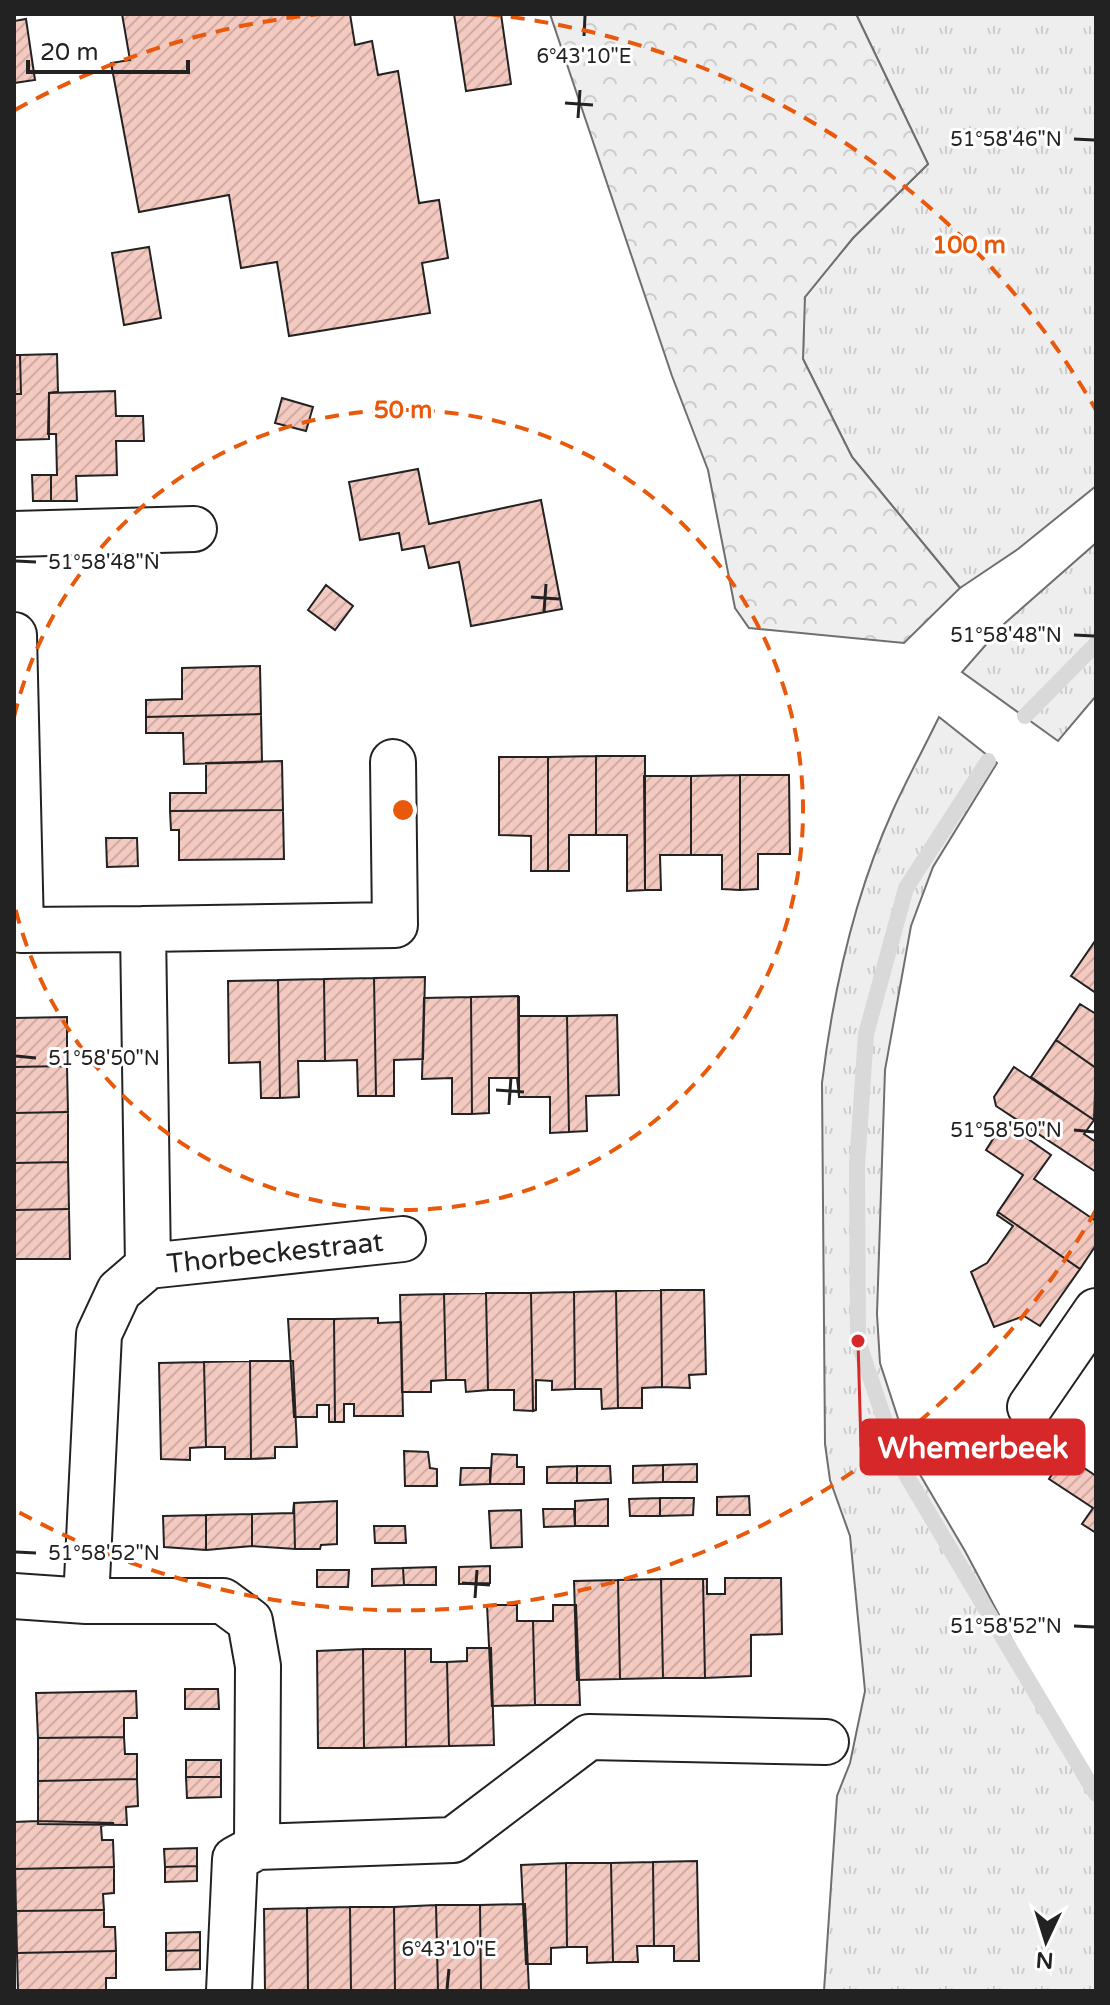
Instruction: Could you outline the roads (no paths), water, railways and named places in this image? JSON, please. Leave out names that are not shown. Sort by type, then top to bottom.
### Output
[{"type":"street","points":[[14,534],[194,529]]},
{"type":"street","points":[[14,635],[21,930],[395,925],[393,762]]},
{"type":"street","name":"Thorbeckestraat","points":[[143,929],[148,1266]]},
{"type":"street","name":"Thorbeckestraat","points":[[86,1601],[99,1334],[119,1291],[148,1266],[403,1239]]},
{"type":"street","points":[[1030,1407],[1096,1311]]},
{"type":"street","points":[[14,1596],[86,1601],[223,1601],[250,1621],[258,1666],[257,1847]]},
{"type":"street","points":[[229,1991],[235,1859],[257,1847],[453,1840],[589,1737],[826,1742]]},
{"type":"waterway","points":[[1025,716],[1096,644]]},
{"type":"waterway","points":[[988,761],[906,888],[866,1034],[857,1166],[858,1341],[899,1463],[1096,1794]]},
{"type":"place","name":"Whemerbeek","points":[[858,1341]]}]
